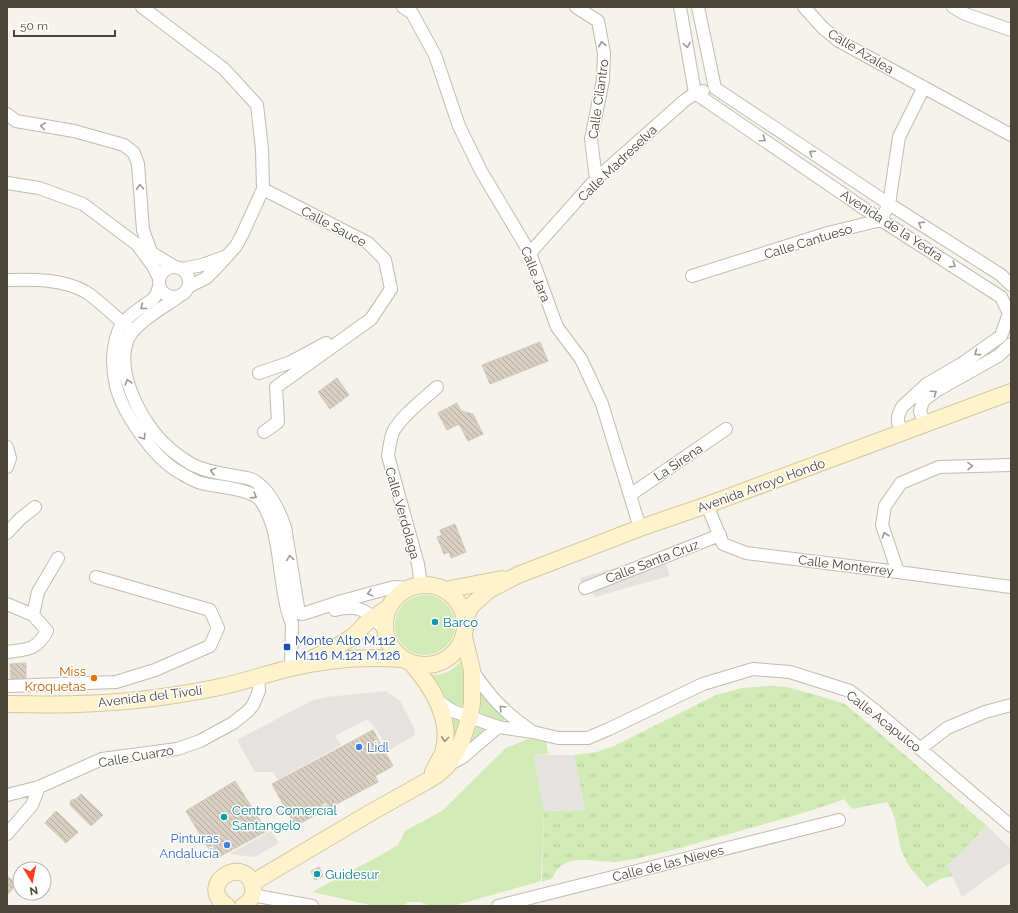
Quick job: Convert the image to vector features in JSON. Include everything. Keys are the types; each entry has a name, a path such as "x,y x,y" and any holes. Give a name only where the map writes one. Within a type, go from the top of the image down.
{"main road":[{"name":"Avenida Arroyo Hondo","path":"465,618 471,606 486,592 511,578 640,528 708,505 1011,392"},
{"name":"Avenida Arroyo Hondo","path":"445,590 511,578"},
{"path":"219,905 217,888 220,879 224,875 229,872 240,872 247,876 249,895 414,788 437,775 448,765 461,743 470,716 473,693 472,670 464,637 465,618 458,602 445,590 437,587 414,587 400,593 388,608 384,622 379,623 393,651 407,661 428,684 438,701 445,732 442,753 432,773 414,788"},
{"name":"Avenida del Tívoli","path":"290,668 333,649 379,623"},
{"path":"407,661 422,666 433,665 443,661 452,655 459,647 464,637"},
{"name":"Avenida del Tívoli","path":"7,704 78,704 145,699 215,688 290,668 331,660 368,657 407,661"}],"street":[{"path":"142,7 224,69 257,105 262,149 263,188 236,246 206,278 188,287"},
{"name":"Calle Jara","path":"403,7 412,13 435,55 459,126 481,171 530,254 557,327 581,359 602,404 640,528"},
{"name":"Calle Cilantro","path":"576,7 598,21 604,53 602,80 591,139 596,179"},
{"path":"680,7 695,93"},
{"path":"698,7 716,88"},
{"name":"Calle Azalea","path":"804,7 823,28 839,41 1011,135"},
{"path":"953,7 965,14 1011,30"},
{"path":"881,220 889,204 899,137 924,87"},
{"name":"Calle Madreselva","path":"530,254 596,179 684,101 695,93 716,88"},
{"name":"Avenida de la Yedra","path":"716,88 889,204 1001,275 1011,285"},
{"name":"Avenida de la Yedra","path":"695,93 881,220 1001,297 1010,312 1001,336 964,363 927,384 902,407 898,416 898,422 903,433"},
{"path":"7,114 16,121 74,131 124,145 134,153 138,164 141,215 146,239 151,252"},
{"path":"7,182 39,188 83,204 135,243 185,271 189,279 186,292 141,324 128,340 124,363 130,390 140,412 153,432 167,447 187,461 201,468 252,480 261,487 272,500 281,515 285,527 295,597 299,613 302,614 342,601 394,587 414,587"},
{"name":"Calle Sauce","path":"263,188 368,243 385,260 391,289 371,319 276,387 278,422 264,432"},
{"path":"120,232 127,232 137,228 141,215"},
{"name":"Calle Cantueso","path":"692,276 828,233 881,220"},
{"path":"135,243 153,266 165,294 169,297 178,297"},
{"path":"225,257 202,265 167,268 163,271 153,300 123,324 118,332 113,354 116,386 122,403 130,418 149,445 178,472 200,483 250,493 260,499 273,527 289,618 292,623 290,668"},
{"path":"7,280 28,279 56,282 73,286 86,293 129,329 134,331"},
{"name":"Calle Sauce","path":"259,373 291,362 371,319"},
{"path":"925,425 920,411 923,401 936,391 998,356 1011,344"},
{"name":"Calle Verdolaga","path":"414,587 418,564 388,456 389,445 394,431 408,413 437,387"},
{"name":"La Sirena","path":"630,495 726,429"},
{"path":"7,447 10,458 7,467"},
{"path":"898,572 882,525 885,506 901,483 939,467 1011,466"},
{"name":"Calle Monterrey","path":"708,505 723,544 746,553 1011,587"},
{"path":"7,534 20,519 35,507"},
{"name":"Calle Santa Cruz","path":"585,588 720,535"},
{"path":"32,615 38,592 58,558"},
{"path":"7,686 116,682 155,670 210,646 218,628 210,610 96,577"},
{"path":"7,604 32,615 47,631 43,638 33,648 7,652"},
{"path":"292,623 349,607 359,608 379,623"},
{"name":"Calle Acapulco","path":"438,701 454,711 498,727 533,732 558,738 588,738 703,684 753,669 790,672 850,691 1011,826"},
{"path":"472,670 493,699 509,715 533,732"},
{"name":"Calle Cuarzo","path":"7,795 40,786 102,759 177,749 200,741 233,723 248,711 253,705 259,691 258,677"},
{"path":"920,749 947,728 985,712 1011,705"},
{"path":"448,765 463,757 498,727"},
{"path":"7,834 32,805 40,786"},
{"name":"Calle de las Nieves","path":"498,906 839,820"},
{"path":"249,895 312,906"}],"green space":[{"path":"425,595 442,600 450,608 455,625 450,642 442,650 425,655 408,650 400,642 395,625 400,608 408,600"},
{"path":"463,659 466,679 465,708 451,702 431,675 449,671"},
{"path":"768,686 787,687 845,704 987,826 948,866 953,876 940,879 927,887 907,863 901,848 893,814 887,802 852,809 844,799 817,809 652,855 615,862 584,860 566,863 558,869 553,878 542,882 544,811 585,810 574,755 597,752 614,746 716,695 742,688"},
{"path":"481,691 505,719 503,721 480,715"},
{"path":"447,714 462,719 461,725 450,746"},
{"path":"477,724 491,729 469,746"},
{"path":"528,739 546,741 548,754 534,755 544,811 541,881 453,906 430,906 420,902 409,902 402,906 375,906 312,892 398,845 405,831 442,811 506,748"}],"shaded area":[{"path":"662,554 670,576 596,597 582,585 580,578"},
{"path":"386,691 400,701 414,728 415,735 388,751 376,729 367,719 335,736 341,745 278,780 273,772 255,772 237,740 313,700 327,697"},
{"path":"534,755 574,755 585,810 544,811"},
{"path":"987,826 1011,849 1011,862 962,897 948,866"},
{"path":"271,831 279,843 255,857 229,854"}],"building":[{"path":"540,342 548,361 490,384 482,365"},
{"path":"337,378 349,395 330,409 318,392"},
{"path":"457,403 461,411 473,414 483,434 468,441 459,424 447,430 438,413"},
{"path":"455,524 466,552 451,558 449,552 444,554 437,537 442,535 440,530"},
{"path":"26,663 26,678 11,679 10,664"},
{"path":"373,730 393,766 375,776 378,782 295,826 272,784"},
{"name":"Centro Comercial Santangelo","path":"235,781 267,831 215,859 186,811"},
{"path":"81,794 103,815 91,826 70,805 71,800 76,799"},
{"path":"56,811 78,832 66,843 45,823"},
{"name":"Guidesur","path":"319,867 323,876 315,880 311,871"},
{"path":"7,876 12,880 12,890 7,895"}],"place":[{"name":"Barco","path":"435,622"},
{"name":"Monte Alto M.112 M.116 M.121 M.126","path":"287,647"},
{"name":"Miss Kroquetas","path":"94,678"},
{"name":"Lidl","path":"359,747"},
{"name":"Centro Comercial Santangelo","path":"224,817"},
{"name":"Pinturas Andalucía","path":"227,845"},
{"name":"Guidesur","path":"317,874"}]}
